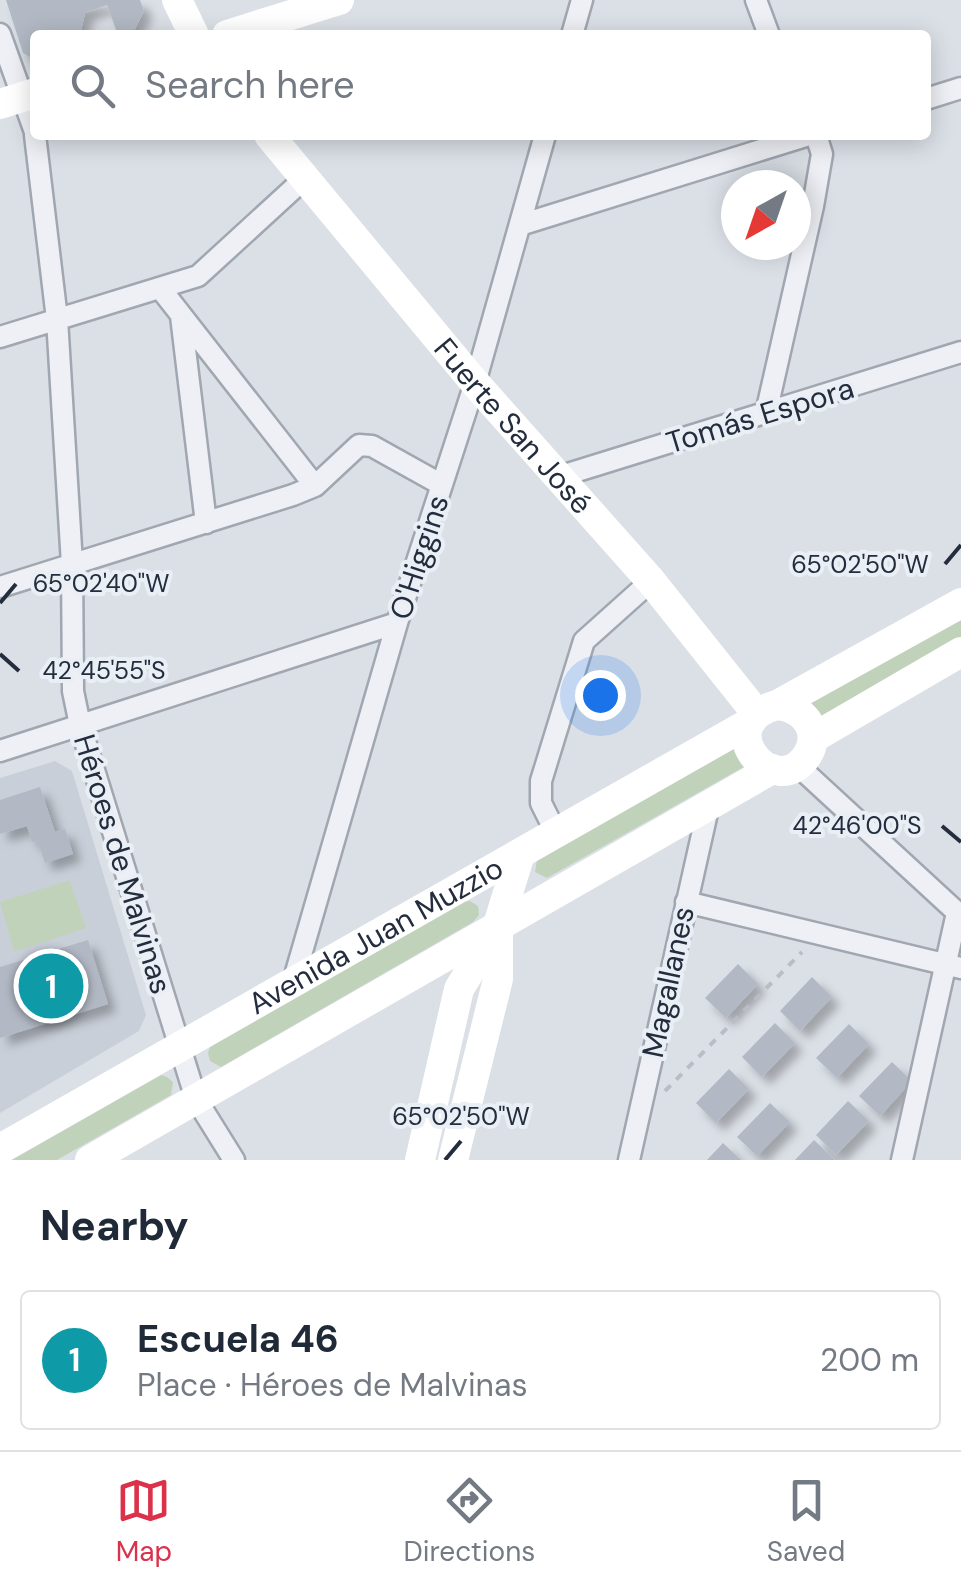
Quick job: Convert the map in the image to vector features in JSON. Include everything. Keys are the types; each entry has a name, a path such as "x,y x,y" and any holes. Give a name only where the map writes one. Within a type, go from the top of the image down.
{"main road":[{"path":"178,0 192,30"},
{"path":"244,30 340,0"},
{"name":"Fuerte San José","path":"274,140 475,382 762,713"},
{"name":"Avenida Juan Muzzio","path":"0,1149 961,603"},
{"path":"812,738 961,652"},
{"path":"788,706 806,718 812,738 805,758 785,767 757,762 750,753 747,732 762,713 788,706"},
{"name":"Avenida Juan Muzzio","path":"90,1160 709,804 785,767"},
{"path":"420,1160 460,989 498,925 520,854"},
{"path":"454,1160 498,979 498,925"}],"street":[{"path":"573,30 582,0"},
{"path":"756,0 767,30"},
{"name":"Héroes de Malvinas","path":"0,34 30,123"},
{"path":"931,97 961,88"},
{"name":"Héroes de Malvinas","path":"36,140 57,319 72,564 73,691 80,725 196,1098 234,1160"},
{"name":"O'Higgins","path":"294,979 397,623 475,382 544,140"},
{"path":"520,225 796,140"},
{"path":"766,413 814,206 822,154 815,140"},
{"path":"0,337 198,276 305,178"},
{"path":"160,288 315,486"},
{"path":"180,314 206,522"},
{"name":"Tomás Espora","path":"558,476 961,352"},
{"path":"0,587 315,486 359,446 372,446 442,485"},
{"path":"556,833 542,803 542,782 584,641 651,581"},
{"path":"0,751 397,623"},
{"path":"785,767 959,914 953,966 902,1160"},
{"name":"Magallanes","path":"629,1160 709,804"},
{"path":"686,902 953,966"}],"path":[{"path":"666,1091 820,934"}],"shaded area":[{"path":"55,761 72,771 146,1015 139,1031 0,1113 0,778"}],"green space":[{"path":"961,616 961,640 819,723 808,705"},
{"path":"739,746 749,764 547,878 535,872 537,860"},
{"path":"70,880 86,928 14,952 0,902"},
{"path":"462,902 478,906 479,915 473,922 221,1067 210,1061 210,1047"},
{"path":"161,1075 173,1082 171,1095 57,1160 12,1160"}],"building":[{"path":"6,0 140,0 144,11 134,30 116,30 107,5 85,13 81,30 30,30 30,57 23,53"},
{"path":"40,787 55,832 65,829 73,854 45,863 27,826 0,834 0,800"},
{"path":"88,940 108,1004 0,1038 0,967"},
{"path":"738,964 758,984 726,1018 705,998"},
{"path":"812,977 832,997 800,1031 780,1011"},
{"path":"775,1023 795,1043 762,1077 742,1057"},
{"path":"849,1024 869,1044 837,1078 816,1058"},
{"path":"892,1062 912,1081 880,1116 859,1096"},
{"path":"729,1069 749,1089 716,1123 696,1103"},
{"path":"848,1101 869,1121 836,1155 816,1135"},
{"path":"770,1103 790,1122 757,1156 737,1137"},
{"path":"814,1140 835,1160 795,1160"},
{"path":"723,1143 741,1160 707,1160"}],"place":[{"name":"Escuela 46","path":"51,986"}]}
